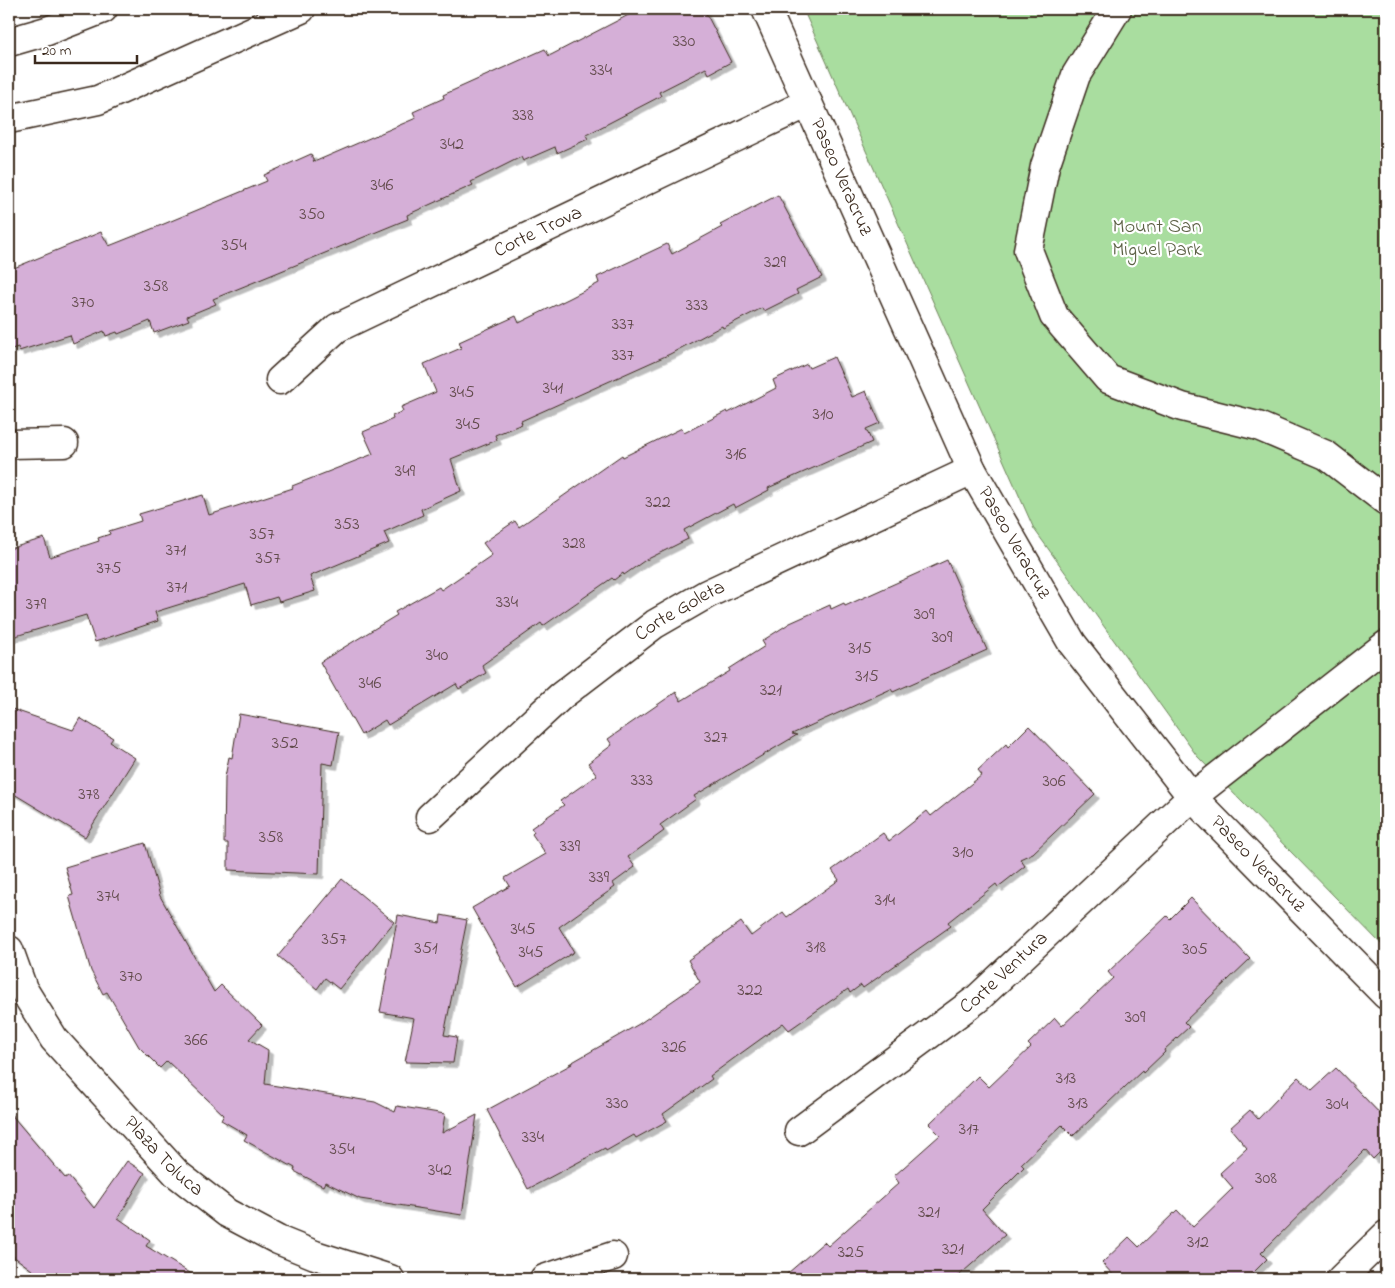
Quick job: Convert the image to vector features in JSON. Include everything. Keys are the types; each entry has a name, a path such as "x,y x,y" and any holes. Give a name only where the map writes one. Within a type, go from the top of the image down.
{"street":[{"path":"9,42 47,31 104,9"},
{"path":"9,119 98,100 301,9"},
{"name":"Paseo Veracruz","path":"766,9 972,470 1072,643 1192,796 1386,995"},
{"path":"1117,9 1076,75 1045,166 1028,250 1054,316 1108,379 1182,407 1258,426 1326,455 1386,501"},
{"name":"Corte Trova","path":"280,380 337,328 808,103"},
{"path":"9,444 64,443"},
{"name":"Corte Goleta","path":"430,817 560,696 655,624 707,594 972,470"},
{"name":"Corte Ventura","path":"800,1131 978,999 1192,796 1386,645"},
{"name":"Plaza Toluca","path":"9,950 23,989 54,1039 177,1174 228,1213 278,1240 333,1261 390,1279"},
{"path":"1341,1279 1386,1234"},
{"path":"544,1279 613,1256"}],"green space":[{"name":"Mount San Miguel Park","path":"803,9 1386,9 1386,949 1197,756 1034,529"}],"building":[{"path":"640,9 704,9 731,62 709,74 706,68 659,92 661,96 586,135 588,139 557,153 555,147 523,161 521,157 471,182 473,185 407,215 408,219 213,299 216,304 187,316 189,320 154,333 150,321 118,334 117,332 106,336 104,331 73,344 70,335 19,351 18,347 9,350 9,270 101,232 109,246 267,181 264,175 311,154 314,162 416,118 413,112 444,98 443,95 545,49 549,56"},
{"path":"778,195 822,277 796,290 798,294 764,311 762,308 723,328 722,326 670,354 521,421 522,424 495,435 497,440 451,459 461,491 421,509 423,515 384,532 389,543 310,576 315,591 279,602 277,597 251,605 245,584 155,612 158,621 95,642 86,615 9,638 9,549 44,538 50,557 99,541 98,538 110,534 109,531 141,521 139,514 203,495 209,515 293,488 292,486 373,454 363,432 393,419 392,416 403,411 401,407 436,392 424,364 461,348 459,342 516,316 519,323 570,298 599,283 597,277 667,244 672,254 722,227 720,225"},
{"path":"834,357 852,397 866,391 880,423 866,429 872,442 768,488 769,490 735,508 733,504 684,530 688,539 644,561 624,575 623,573 614,580 612,578 543,626 541,623 482,665 486,673 459,689 456,684 388,725 385,720 361,735 320,662 397,615 395,612 439,587 441,590 492,555 483,543 515,521 519,527 622,455 623,457 682,428 684,433 727,411 728,413 776,388 773,380 807,364 809,368"},
{"path":"947,560 987,650 893,692 891,689 792,734 797,735 694,796 696,799 660,825 664,831 628,857 635,867 613,883 615,887 559,927 574,952 517,987 472,908 510,886 505,878 546,854 532,834 534,832 531,828 564,805 560,801 597,775 588,763 612,745 608,739 676,692 681,701 730,671 729,669 765,646 762,641 790,623 830,605 831,609 844,603 845,606"},
{"path":"9,708 73,730 80,718 113,738 110,742 135,758 85,837 9,791"},
{"path":"239,714 339,732 333,765 322,763 319,874 228,870 228,843 224,843 225,777 229,757 232,758"},
{"path":"1029,726 1095,794 1033,853 1020,859 1025,866 998,887 996,884 948,922 951,926 863,988 861,985 850,993 848,989 789,1030 783,1023 710,1076 712,1079 663,1114 667,1121 636,1138 634,1135 606,1151 605,1148 528,1189 487,1110 572,1064 569,1064 639,1024 700,982 688,960 741,922 751,936 783,912 787,917 839,880 832,870 883,833 889,841 927,811 931,816 982,775 978,770 1006,744 1008,747"},
{"path":"145,843 160,896 214,992 221,985 262,1025 249,1039 268,1050 265,1084 375,1102 395,1112 397,1106 445,1114 442,1133 477,1115 462,1215 360,1199 325,1182 323,1186 294,1171 295,1168 244,1140 247,1135 221,1120 224,1115 167,1061 160,1068 139,1047 107,992 103,994 91,971 69,896 73,895 65,867"},
{"path":"342,879 394,922 339,989 325,978 317,989 278,956"},
{"path":"1191,898 1250,959 1184,1022 1189,1027 1164,1050 1165,1052 1073,1136 1062,1125 1021,1164 1024,1167 982,1209 1005,1235 955,1279 781,1279 824,1242 828,1246 899,1183 894,1176 940,1135 929,1124 978,1076 989,1087 1031,1047 1028,1044 1055,1018 1062,1026 1113,978 1108,972 1167,916 1170,919"},
{"path":"398,915 440,923 441,915 467,920 444,1035 457,1037 453,1063 405,1062 414,1018 380,1012"},
{"path":"1336,1068 1386,1120 1386,1146 1373,1159 1365,1150 1261,1253 1267,1259 1247,1279 1117,1279 1102,1263 1129,1237 1139,1247 1177,1210 1193,1227 1233,1188 1220,1173 1247,1148 1230,1128 1250,1110 1258,1119 1298,1077 1312,1090"},
{"path":"9,1112 65,1178 68,1176 94,1208 127,1161 145,1173 118,1218 150,1240 146,1246 200,1279 44,1279 9,1253"}]}
